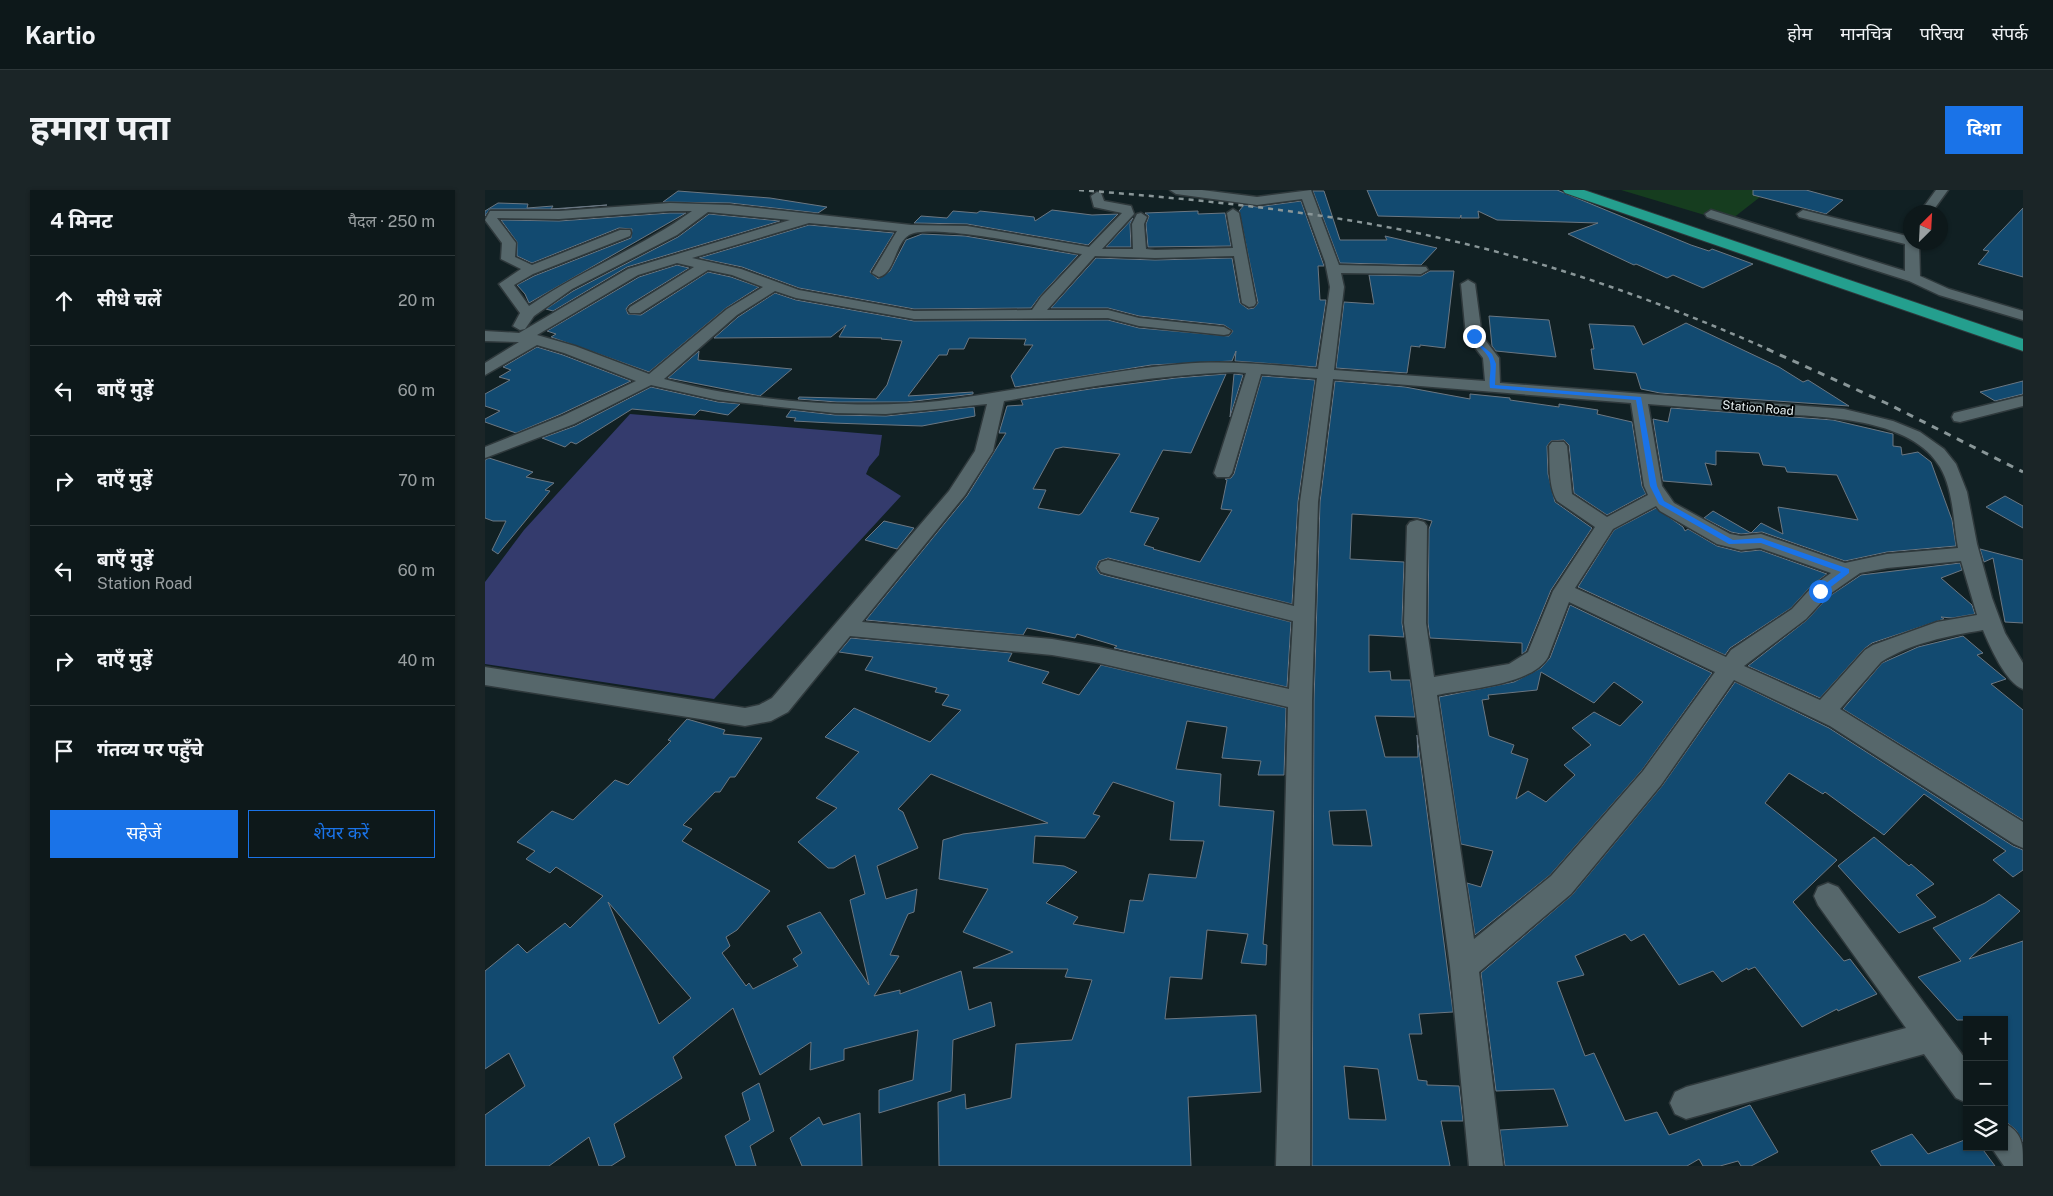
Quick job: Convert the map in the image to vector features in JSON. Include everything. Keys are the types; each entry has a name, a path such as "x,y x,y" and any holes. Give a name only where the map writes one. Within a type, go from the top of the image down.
{"highway":[{"path":"1570,190 2023,345"}],"street":[{"path":"1176,190 1257,201 1309,191 1337,287 1309,502 1300,701 1293,1166"},
{"path":"1930,205 1942,190"},
{"path":"1037,314 1046,300 1129,211 1098,204 1095,199 1097,196"},
{"path":"531,270 508,260 509,243 490,218 491,215 501,212 568,214 660,207 705,208 910,229 967,230 1092,252 1129,254 1138,252 1155,254 1240,252"},
{"path":"523,338 528,313 584,276 672,232 705,208"},
{"path":"1233,213 1249,303"},
{"path":"1711,214 1915,278 1943,292 2023,316"},
{"path":"1803,214 1903,240"},
{"path":"1138,252 1140,248 1137,224 1141,217"},
{"path":"485,370 523,338 622,278 673,258 808,219"},
{"path":"879,273 903,234 910,229"},
{"path":"528,313 513,296 506,284 531,270 625,233"},
{"path":"1911,250 1912,271 1915,278"},
{"path":"673,258 736,272 774,286 822,300 914,315 1117,315 1139,322 1224,331"},
{"path":"635,310 705,266"},
{"path":"1333,269 1421,270"},
{"path":"1468,284 1474,336 1477,344 1489,354 1493,364 1492,386"},
{"path":"485,453 549,428 650,380 665,371 732,312 774,286"},
{"name":"Station Road","path":"485,336 523,338 560,346 650,380 719,395 836,408 939,407 997,400 1152,371 1194,366 1255,368 1492,386 1844,414 1867,419 1905,432 1933,449 1948,465 1954,479 1969,554 1994,634 2009,661 2023,680"},
{"path":"1223,473 1255,368"},
{"path":"1639,398 1653,486 1658,497 1667,507 1732,542 1761,541 1847,571"},
{"path":"485,676 745,717 763,714 779,705 956,495 984,452 997,400"},
{"path":"1959,417 2023,401"},
{"path":"1558,446 1561,488 1564,497 1606,525"},
{"path":"1424,688 1511,672 1524,667 1537,657 1563,591 1606,525 1658,497"},
{"path":"1417,526 1415,623 1464,966 1486,1166"},
{"path":"1464,966 1561,885 1652,778 1739,656 1799,614 1820,591 1847,571 1875,563 1969,554"},
{"path":"1108,567 1304,616"},
{"path":"1563,591 1824,712 1863,733 2023,836"},
{"path":"1824,712 1873,656 1881,651 1937,630 1990,621"},
{"path":"845,628 1052,647 1099,655 1300,701"},
{"path":"1828,896 1963,1081"},
{"path":"1686,1103 1931,1037"},
{"path":"2008,1144 2023,1164"}],"green space":[{"path":"1621,190 1769,190 1728,222"}],"water":[{"path":"630,414 882,435 879,455 866,474 901,496 714,699 485,664 485,582 524,530"}],"building":[{"path":"1367,190 1557,190 1691,245 1709,251 1712,249 1753,264 1703,288 1673,275 1667,278 1636,264 1634,265 1568,234 1598,223 1497,220 1478,211 1479,218 1461,218 1461,215 1460,218 1378,216"},
{"path":"1753,190 1806,190 1843,200 1826,214 1753,195"},
{"path":"678,191 770,198 827,207 818,213 730,203 663,202"},
{"path":"1313,191 1324,191 1340,240 1387,240 1385,236 1437,248 1421,265 1340,263"},
{"path":"1301,201 1324,266 1318,266 1320,300 1326,300 1316,367 1235,361 1236,351 1232,361 1151,365 1015,387 1011,376 1033,345 1024,345 1026,339 969,338 964,349 949,349 947,355 939,355 908,396 973,392 973,394 907,402 837,402 798,399 799,397 876,399 887,385 902,341 882,338 839,337 846,325 831,337 714,338 738,317 775,293 796,300 914,321 1108,320 1139,328 1229,336 1233,331 1224,325 1139,316 1108,308 1051,308 1096,258 1155,260 1232,258 1240,303 1248,309 1254,308 1258,303 1239,211 1244,205 1257,207"},
{"path":"498,203 528,204 527,208 553,206 551,209 490,209 485,216 485,211"},
{"path":"607,205 559,209 551,209"},
{"path":"2023,208 2023,277 1978,264 1989,251 1983,250"},
{"path":"1052,210 1092,215 1118,214 1088,245 967,224 914,223 921,216 947,218 953,211 977,213 980,211 1034,217 1035,221"},
{"path":"1198,211 1198,214 1225,213 1231,246 1148,247 1146,224 1149,216 1145,213"},
{"path":"686,213 529,303 525,294 517,285 534,276 631,238 632,229 619,228 532,263 517,256 517,242 501,220 559,221"},
{"path":"709,214 780,221 627,267 553,311 546,309 573,291 678,237"},
{"path":"1133,218 1130,224 1131,247 1106,247"},
{"path":"809,225 894,233 870,272 878,279 890,271 906,240 922,234 965,236 1078,255 1031,308 914,309 799,288 742,267 699,258"},
{"path":"677,265 689,268 629,305 626,309 628,314 641,315 708,272 731,277 759,287 726,308 649,372 551,337 556,334 547,331 639,277"},
{"path":"1430,271 1454,271 1445,348 1420,345 1420,347 1411,346 1407,373 1336,368 1344,302 1374,304 1369,275 1421,276"},
{"path":"1489,316 1549,320 1556,357 1496,351 1492,346"},
{"path":"1686,323 1779,367 1803,382 1808,380 1849,406 1660,393 1641,389 1636,373 1594,369 1591,349 1594,349 1589,324 1634,326 1643,345"},
{"path":"537,347 631,381 516,433 485,422 485,419 500,411 485,406 485,394 510,380 499,377 511,370 503,367"},
{"path":"699,351 698,360 792,369 760,396 668,378"},
{"path":"1226,374 1191,453 1163,450 1130,512 1159,518 1144,545 1200,562 1232,510 1221,509 1227,480 1225,479 1231,478 1234,474 1262,376 1315,380 1298,502 1292,604 1108,558 1099,561 1096,568 1100,574 1107,576 1291,622 1287,687 1114,648 1117,646 1077,634 1075,638 1027,628 1023,635 866,620 967,496 1006,433 999,433 1007,406 1023,405 1021,400 1176,378","holes":["1063,447 1120,454 1079,515 1038,508 1046,490 1033,489 1055,449"]},
{"path":"1234,374 1243,375 1230,417"},
{"path":"1335,381 1405,387 1470,399 1470,394 1510,398 1510,400 1559,407 1559,404 1598,410 1597,414 1632,422 1642,486 1646,494 1607,515 1574,493 1569,445 1564,440 1551,441 1547,446 1548,474 1555,502 1592,528 1551,590 1526,651 1522,654 1522,643 1430,638 1428,623 1429,529 1432,521 1418,518 1352,514 1350,559 1404,562 1402,623 1404,637 1369,635 1369,672 1390,671 1391,680 1410,680 1415,717 1375,716 1385,757 1418,757 1417,735 1453,1012 1419,1014 1422,1034 1409,1034 1418,1080 1427,1081 1427,1085 1459,1086 1463,1121 1441,1121 1450,1166 1312,1166 1314,701 1320,502","holes":["1366,810 1372,846 1333,845 1329,811","1344,1066 1378,1069 1386,1120 1349,1119"]},
{"path":"2023,381 2023,394 1995,401 1980,392"},
{"path":"651,387 718,402 740,404 728,415 700,410 695,415 632,409 576,444 571,442 565,447 542,438 575,426"},
{"path":"974,407 975,416 922,426 794,421 796,418 786,417 791,410 835,415 886,416"},
{"path":"1671,408 1833,420 1893,434 1893,446 1901,447 1902,455 1918,452 1931,462 1952,520 1956,546 1887,552 1845,561 1762,532 1741,534 1731,532 1704,518 1713,511 1751,533 1761,523 1783,534 1778,507 1858,520 1837,475 1787,472 1785,467 1763,465 1759,453 1716,451 1716,465 1705,463 1712,485 1663,481 1653,419 1668,422"},
{"path":"489,458 533,472 526,477 554,483 545,490 550,491 498,554 492,550 506,521 493,521 485,518 485,460"},
{"path":"2005,496 2023,506 2023,528 1986,507"},
{"path":"1656,508 1683,527 1685,531 1688,529 1717,546 1741,552 1760,550 1827,574 1812,585 1791,608 1730,648 1725,655 1578,587 1614,530"},
{"path":"884,521 914,528 897,549 865,540"},
{"path":"1980,549 2023,560 2023,623 2005,622 1993,558 1984,562"},
{"path":"1960,563 1962,570 1941,578 1972,605 1975,614 1952,618 1941,617 1944,619 1872,643 1864,649 1820,698 1748,666 1807,620 1828,597 1861,575"},
{"path":"1570,605 1712,673 1642,770 1550,875 1475,935 1467,883 1481,887 1493,851 1461,844 1439,697 1514,682 1541,668 1550,658","holes":["1541,672 1594,703 1614,682 1643,702 1620,726 1594,712 1572,728 1591,745 1564,765 1575,775 1546,802 1528,791 1516,799 1528,759 1511,753 1514,745 1489,736 1482,700 1489,699 1488,695 1537,690"]},
{"path":"1963,636 1983,653 1977,655 2006,679 1991,684 2023,710 2023,820 1843,709 1882,663 1918,647"},
{"path":"851,638 1012,653 1008,661 1049,672 1042,683 1079,695 1101,665 1286,708 1284,775 1258,775 1261,761 1222,758 1227,727 1187,721 1176,769 1221,774 1219,806 1274,811 1263,944 1267,945 1266,965 1241,963 1248,934 1207,930 1202,979 1170,977 1165,1019 1256,1015 1261,1092 1188,1097 1191,1166 939,1166 938,1102 965,1094 966,1109 1011,1098 1016,1044 1072,1040 1092,980 1065,977 1068,969 973,968 1013,952 963,932 988,889 939,879 943,840 963,834 1048,823 931,774 898,809 903,812 918,848 877,866 886,899 917,889 914,912 908,914 890,955 899,956 874,996 900,990 900,994 961,971 969,1010 991,1002 995,1026 953,1040 951,1091 879,1113 879,1090 913,1080 918,1030 844,1049 844,1060 810,1070 811,1042 760,1075 733,1008 673,1057 682,1078 614,1124 625,1157 611,1166 599,1166 589,1137 549,1166 485,1166 485,1115 525,1086 509,1053 485,1069 485,971 518,944 527,953 565,923 570,928 603,896 556,867 550,873 526,859 535,851 517,842 552,811 573,820 615,780 628,785 671,741 668,740 687,719 725,730 723,734 762,738 735,777 730,777 720,792 715,792 683,825 692,829 682,841 770,891 737,930 726,937 730,946 722,953 746,986 749,983 753,989 798,966 793,959 802,953 787,926 820,912 869,985 850,900 865,894 855,855 834,868 828,868 798,842 837,808 816,798 859,752 825,737 854,708 930,742 961,710 942,705 949,695 935,692 937,688 865,670 873,657 839,652","holes":["1113,782 1174,802 1170,840 1204,841 1196,878 1149,874 1143,901 1130,900 1124,933 1073,924 1078,917 1046,903 1077,872 1064,866 1033,863 1035,836 1085,838 1100,816 1093,814","608,902 691,998 659,1024"]},
{"path":"1735,682 1829,728 2013,846 2023,850 2023,870 2013,877 1993,860 2006,851 1924,794 1884,835 1825,792 1823,794 1789,773 1765,803 1837,860 1793,902 1844,961 1850,959 1877,994 1838,1011 1837,1009 1802,1027 1755,967 1748,970 1747,968 1722,982 1713,971 1679,985 1644,934 1631,941 1625,934 1575,956 1584,975 1557,982 1585,1056 1594,1053 1625,1121 1657,1112 1669,1135 1750,1105 1778,1152 1751,1166 1741,1166 1738,1161 1720,1166 1703,1166 1699,1159 1687,1166 1505,1166 1500,1130 1568,1126 1554,1089 1496,1091 1481,973 1572,895 1662,786"},
{"path":"1874,837 1909,866 1911,864 1934,884 1916,895 1936,917 1899,933 1838,866"},
{"path":"1999,894 2020,911 1969,959 2023,941 2023,1142 2016,1130 2008,1123 2008,1016 1963,1016 1963,1020 1957,1020 1918,977 1961,961 1933,928 1985,903"},
{"path":"759,1083 774,1131 750,1146 756,1166 736,1166 725,1136 750,1120 742,1093"},
{"path":"860,1113 862,1166 802,1166 790,1138 819,1117 823,1125"},
{"path":"1912,1134 1928,1154 1963,1141 1963,1151 1984,1151 1995,1166 1881,1166 1871,1151"}],"railway":[{"path":"1079,190 1267,208 1360,222 1453,241 1534,262 1614,288 1654,302 1770,350"},
{"path":"1767,349 1886,403 2023,472"}],"route":[{"path":"1474,336 1477,344 1489,354 1493,364 1492,386 1639,398 1653,486 1661,503 1723,539 1741,543 1753,540 1769,543 1847,571 1820,591"}]}
